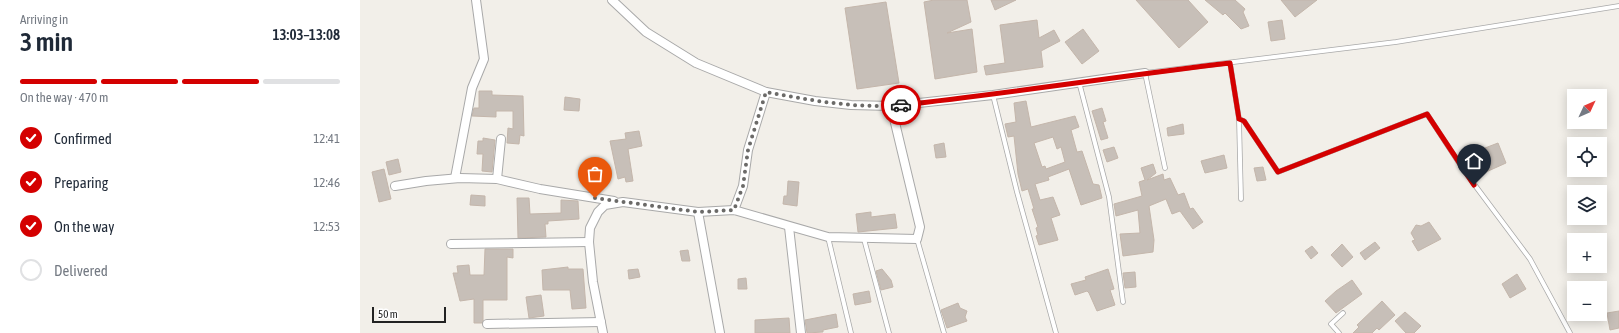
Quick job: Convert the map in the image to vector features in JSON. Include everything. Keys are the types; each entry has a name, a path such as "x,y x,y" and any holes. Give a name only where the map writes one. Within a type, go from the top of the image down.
{"street":[{"path":"455,178 472,88 484,59 476,0"},
{"path":"612,0 646,32 696,63 766,92 815,101 851,105 891,106 993,95 1079,81 1145,73"},
{"path":"734,210 743,186 748,150 766,92"},
{"path":"395,186 455,178 496,179 540,189 698,212 734,210 828,238 917,239 920,227 891,106"},
{"path":"496,179 501,139"},
{"path":"603,333 593,282 589,242 590,228 598,212 605,205 623,202"},
{"path":"698,212 720,333"},
{"path":"789,227 800,333"},
{"path":"451,244 589,242"},
{"path":"487,324 600,322"}],"lane":[{"path":"1165,168 1145,73 1396,42 1619,6"},
{"path":"1230,63 1239,119 1241,199"},
{"path":"1079,81 1109,197 1122,302"},
{"path":"993,95 1019,198 1056,333"},
{"path":"1239,119 1244,121 1278,172 1427,114 1465,172 1530,259 1570,333"},
{"path":"828,238 851,333"},
{"path":"864,239 889,333"},
{"path":"917,239 944,333"},
{"path":"1339,333 1330,324 1343,313"}],"building":[{"path":"934,0 967,0 971,22 947,33 972,29 977,72 935,79 924,2"},
{"path":"991,0 1016,0 995,10"},
{"path":"1136,0 1188,0 1208,22 1179,48"},
{"path":"1205,0 1235,0 1245,9 1243,12 1249,26 1241,29 1225,13 1223,15"},
{"path":"1281,0 1317,0 1295,17"},
{"path":"886,2 899,83 857,89 845,8"},
{"path":"1037,20 1039,38 1054,30 1060,41 1041,51 1043,67 986,75 984,66 1005,63 1000,25"},
{"path":"1282,20 1285,39 1271,41 1268,22"},
{"path":"1083,29 1099,51 1082,64 1065,42"},
{"path":"479,91 492,91 492,95 523,96 524,136 520,135 519,144 507,143 508,128 513,129 513,111 496,111 496,117 472,116 474,108 479,108"},
{"path":"565,97 580,99 579,111 564,110"},
{"path":"1026,101 1031,127 1075,116 1079,127 1071,130 1077,152 1082,151 1093,184 1099,185 1102,198 1081,205 1069,169 1048,177 1049,180 1035,184 1040,200 1053,197 1060,215 1051,218 1058,240 1039,245 1036,236 1038,235 1036,228 1038,227 1032,209 1034,209 1028,189 1022,191 1018,174 1014,136 1008,137 1005,124 1016,122 1014,103","holes":["1053,137 1057,149 1061,147 1065,162 1046,169 1045,166 1042,167 1034,143"]},
{"path":"1102,108 1106,121 1103,122 1108,138 1101,140 1092,111"},
{"path":"1183,124 1184,134 1168,136 1167,128"},
{"path":"639,131 642,146 628,149 633,181 626,182 625,177 618,179 610,141 626,139 625,133"},
{"path":"483,138 495,140 492,172 482,171 483,154 477,154 478,141 483,141"},
{"path":"944,143 946,157 936,158 934,145"},
{"path":"1498,143 1506,163 1486,172 1477,151"},
{"path":"1114,147 1118,158 1107,162 1103,150"},
{"path":"1224,155 1227,168 1205,173 1201,161"},
{"path":"398,159 401,172 389,175 386,162"},
{"path":"1153,164 1156,173 1147,180 1163,174 1164,180 1170,178 1178,195 1184,193 1190,209 1193,208 1203,222 1193,229 1180,211 1172,214 1166,199 1149,206 1154,240 1153,252 1123,256 1120,234 1140,233 1138,210 1116,216 1114,204 1142,196 1139,182 1145,180 1141,168"},
{"path":"1263,167 1266,180 1257,181 1254,168"},
{"path":"384,169 391,199 379,202 372,172"},
{"path":"788,181 799,182 797,206 783,204 784,196 787,196"},
{"path":"471,195 485,196 485,206 470,205"},
{"path":"517,198 529,198 530,214 561,213 561,200 578,201 579,219 548,221 548,224 545,224 546,237 518,238"},
{"path":"871,212 871,217 895,214 897,228 858,232 856,214"},
{"path":"1429,222 1441,239 1418,251 1412,241 1415,240 1411,233 1416,225 1421,226"},
{"path":"1375,242 1380,248 1365,260 1360,253"},
{"path":"1342,244 1353,257 1342,267 1331,255"},
{"path":"1312,246 1318,253 1311,259 1305,251"},
{"path":"485,249 513,249 513,258 507,257 507,300 483,300 483,321 482,323 474,323 474,299 460,301 453,273 458,273 457,266 469,265 470,275 484,275"},
{"path":"688,250 690,261 682,261 680,251"},
{"path":"568,267 568,269 583,269 586,308 572,309 570,290 543,290 542,270"},
{"path":"638,269 640,277 629,279 628,270"},
{"path":"882,269 891,280 893,287 881,290 876,271"},
{"path":"1108,269 1114,289 1110,290 1115,305 1097,311 1089,293 1087,291 1075,295 1071,284 1086,280 1085,277"},
{"path":"1135,272 1136,287 1125,288 1123,273"},
{"path":"1517,274 1526,289 1510,298 1502,284"},
{"path":"746,278 747,289 738,289 738,279"},
{"path":"1352,280 1362,294 1336,313 1325,301"},
{"path":"869,291 871,302 855,305 853,294"},
{"path":"541,295 544,316 529,318 526,297"},
{"path":"1382,301 1395,315 1379,330 1377,328 1372,333 1353,333 1359,327 1357,325"},
{"path":"958,303 960,308 967,311 965,317 967,321 947,328 941,310"},
{"path":"1619,311 1619,328 1610,330 1607,313"},
{"path":"1405,312 1421,326 1414,333 1406,333 1395,321"},
{"path":"836,314 838,327 823,330 823,332 807,333 805,320"},
{"path":"789,318 790,333 755,333 755,320"}],"way so far":[{"path":"595,198 698,212 734,210 743,186 748,150 766,92 815,101 851,105 901,105"}],"route":[{"path":"901,105 993,95 1079,81 1230,63 1239,119 1244,121 1278,172 1427,114 1474,185"}]}
